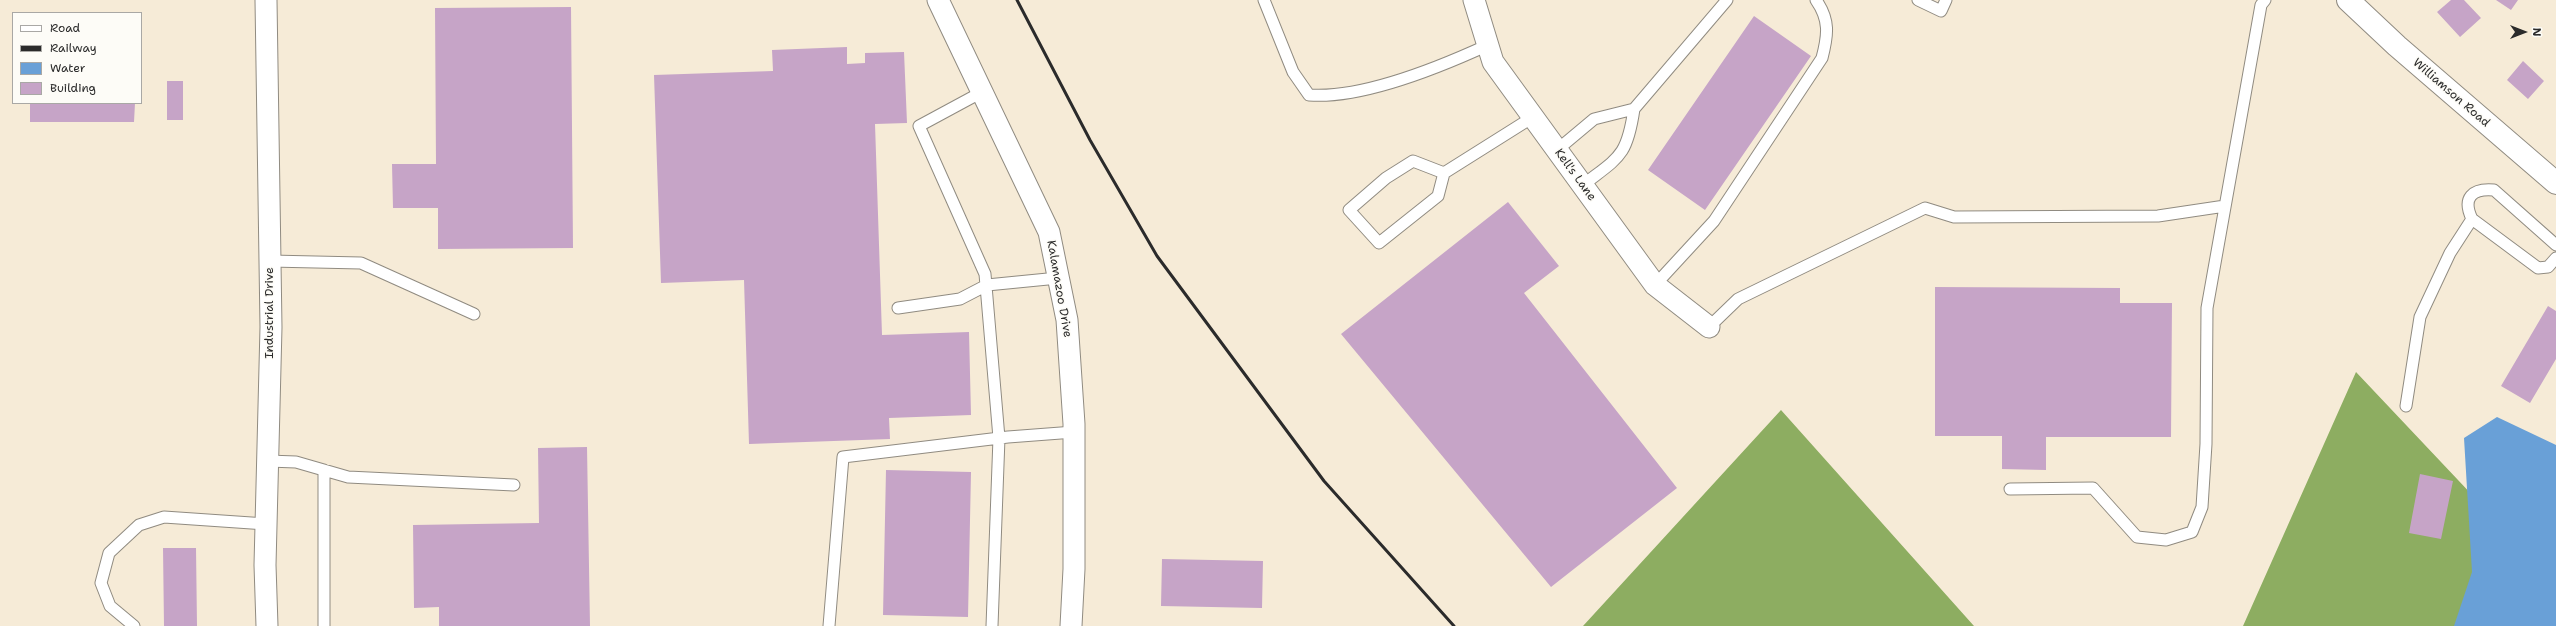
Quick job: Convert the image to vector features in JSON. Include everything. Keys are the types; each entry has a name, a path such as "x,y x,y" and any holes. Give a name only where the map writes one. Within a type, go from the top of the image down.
{"main road":[{"name":"Williamson Road","path":"2348,0 2397,46 2556,183"}],"street":[{"name":"Industrial Drive","path":"266,0 270,261 266,524 267,626"},
{"name":"Kalamazoo Drive","path":"938,0 1049,232 1067,320 1074,432 1074,569 1071,626"},
{"name":"Kell's Lane","path":"1474,0 1493,62 1655,285 1709,327"}],"lane":[{"path":"1264,0 1293,72 1309,95 1329,96 1387,82 1465,56 1488,45"},
{"path":"1583,185 1621,156 1630,137 1634,109 1727,0"},
{"path":"1655,285 1714,221 1822,58 1827,36 1825,13 1816,0"},
{"path":"1918,0 1941,11 1946,0"},
{"path":"2010,489 2093,488 2137,537 2166,540 2192,532 2202,507 2206,444 2207,308 2261,5 2265,0"},
{"path":"982,92 919,126 985,274 987,285 999,438 992,626"},
{"path":"1557,150 1594,119 1634,109"},
{"path":"1444,173 1413,161 1386,178 1349,210 1379,243 1438,196 1444,173 1533,117"},
{"path":"2556,245 2494,190 2483,189 2474,193 2468,201 2468,210 2472,219 2538,268 2548,267 2556,258"},
{"path":"1709,327 1738,298 1925,208 1954,217 2158,216 2225,206"},
{"path":"2406,406 2420,316 2450,253 2472,219"},
{"path":"270,261 361,263 474,314"},
{"path":"898,308 960,299 987,285 1058,278"},
{"path":"829,626 843,457 999,438 1074,432"},
{"path":"268,461 296,462 348,477 514,485"},
{"path":"324,470 324,626"},
{"path":"134,626 110,606 101,583 109,553 139,525 164,517 266,524"}],"green space":[{"path":"2356,372 2526,552 2477,626 2243,626"},
{"path":"1781,410 1974,626 1583,626"}],"water":[{"path":"2497,417 2556,445 2556,626 2454,626 2472,572 2464,438"}],"building":[{"path":"2451,0 2464,0 2481,18 2460,37 2437,12"},
{"path":"2496,0 2518,0 2511,10"},
{"path":"571,7 573,248 438,249 438,208 393,208 392,164 436,164 435,8"},
{"path":"1754,16 1811,56 1705,210 1648,170"},
{"path":"847,47 847,64 865,63 865,53 904,52 907,123 875,124 882,335 969,332 971,415 889,418 890,439 749,444 744,280 661,283 654,75 773,71 772,50"},
{"path":"2523,61 2544,81 2528,99 2507,80"},
{"path":"167,81 183,81 183,120 167,120"},
{"path":"30,104 135,104 134,122 30,122"},
{"path":"1508,202 1559,266 1524,293 1677,488 1551,587 1341,334"},
{"path":"1935,287 2120,288 2120,303 2172,303 2171,437 2046,437 2046,470 2002,469 2002,436 1935,436"},
{"path":"2548,306 2556,311 2556,359 2530,403 2501,386"},
{"path":"587,447 590,626 439,626 439,607 414,608 413,525 539,523 538,448"},
{"path":"886,470 971,472 968,617 883,615"},
{"path":"2420,474 2453,481 2441,539 2409,533"},
{"path":"163,548 196,548 197,626 164,626"},
{"path":"1162,559 1263,561 1262,608 1161,606"}],"railway":[{"path":"1017,0 1090,140 1157,256 1324,481 1454,626"}]}
